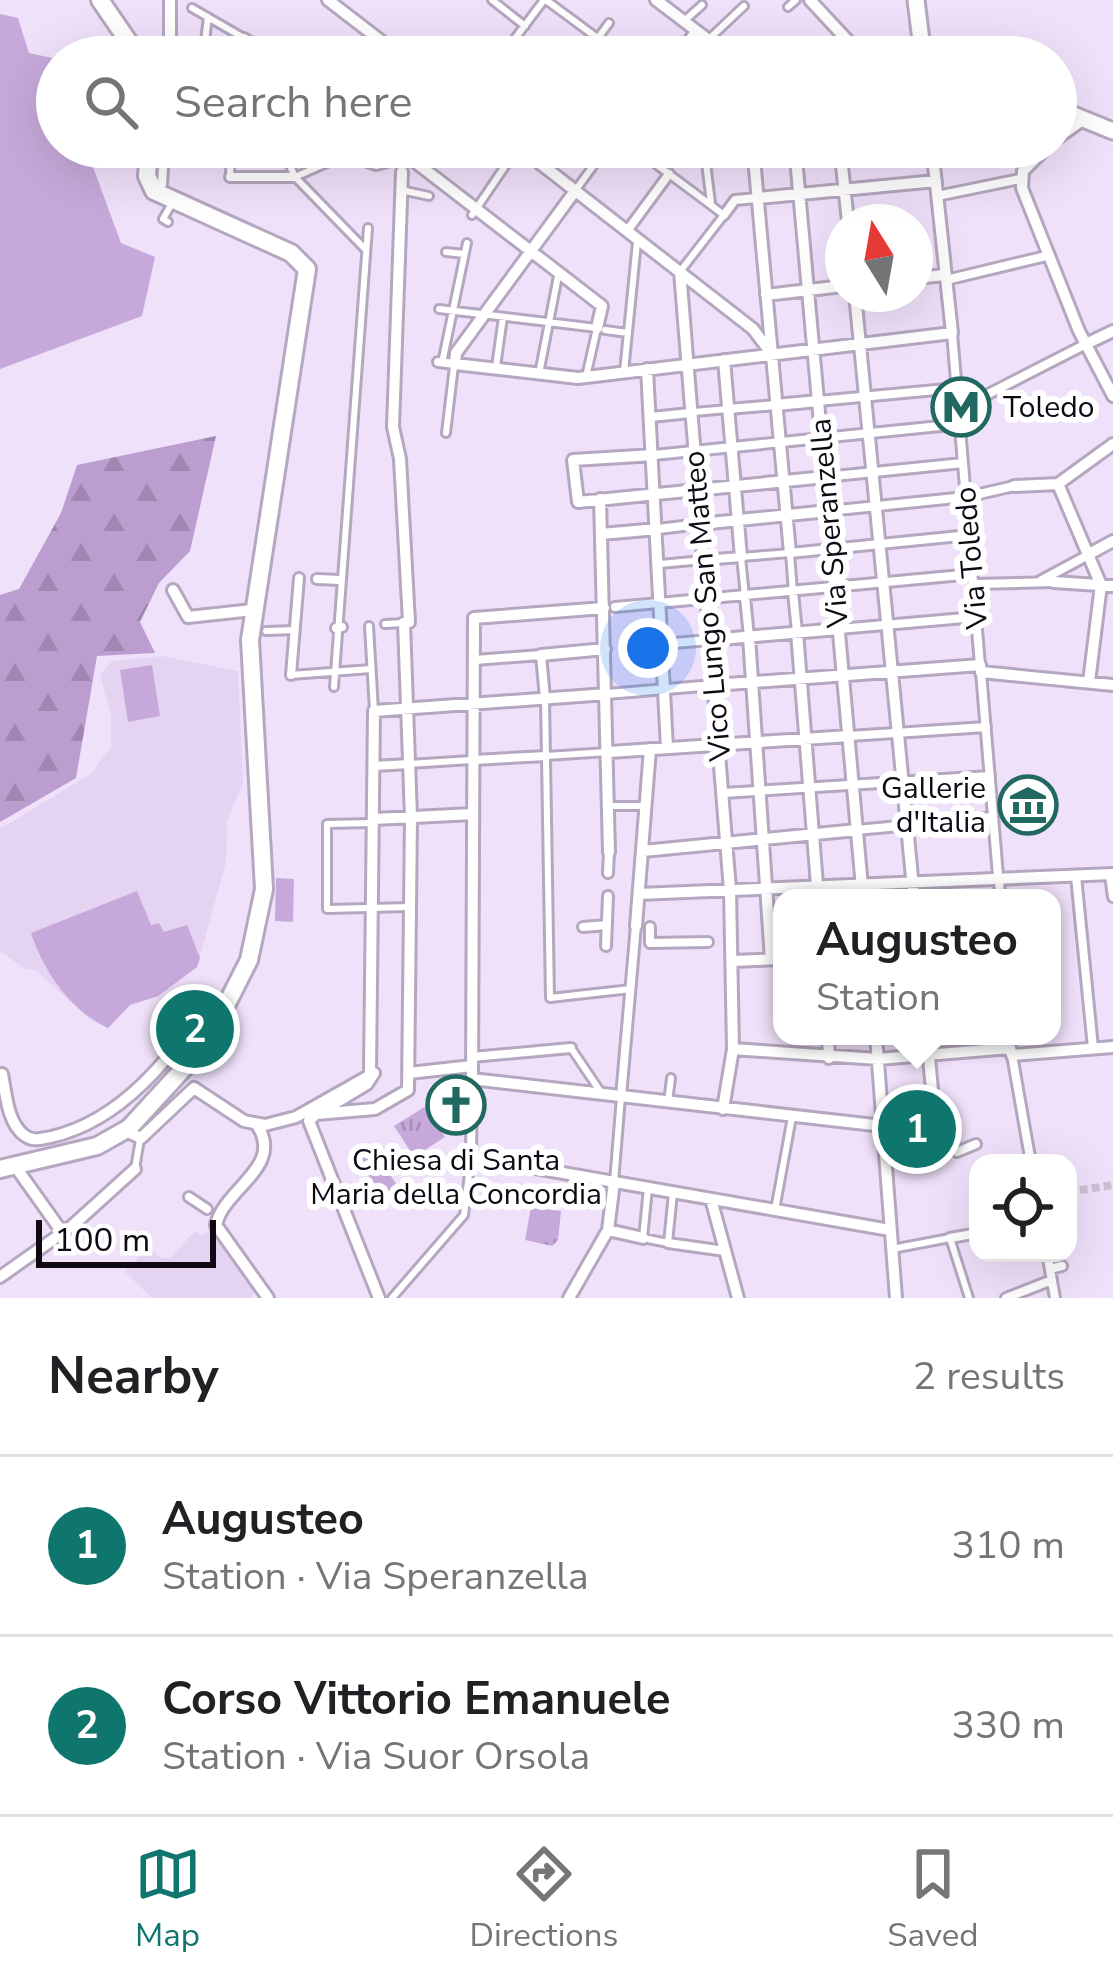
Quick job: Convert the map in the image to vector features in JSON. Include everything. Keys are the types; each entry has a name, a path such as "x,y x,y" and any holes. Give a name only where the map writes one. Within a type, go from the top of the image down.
{"main road":[{"path":"100,0 125,36"},
{"path":"916,0 920,36"},
{"path":"1077,116 1113,131"},
{"path":"8,1168 132,1135 182,1075 227,1009 254,945 264,889 249,686 253,610 285,438 308,268 291,253 172,202 148,182 148,168"}],"street":[{"path":"170,0 170,36"},
{"path":"328,0 375,36"},
{"path":"656,0 701,36"},
{"path":"810,0 843,36"},
{"path":"1077,124 1084,119"},
{"path":"162,184 163,168"},
{"path":"316,1114 375,1109 406,1092 409,1073 411,817 400,459 393,427 406,247 397,188 404,168"},
{"path":"413,168 602,306 602,329"},
{"path":"546,168 753,328 772,354"},
{"path":"755,168 790,553 970,535"},
{"name":"Via Speranzella","path":"797,168 862,889"},
{"path":"842,168 846,204"},
{"name":"Via Toledo","path":"934,168 1000,889"},
{"path":"937,196 1020,179 1029,168"},
{"path":"632,234 669,174"},
{"path":"230,177 295,177"},
{"path":"1020,179 1046,256 1113,396"},
{"path":"724,214 735,200 936,181"},
{"path":"445,363 575,190"},
{"path":"933,277 1046,256"},
{"name":"Vico Lungo San Matteo","path":"680,272 703,560 716,640 715,685 728,842 733,1049 724,1108"},
{"path":"766,295 825,288"},
{"path":"857,312 913,889"},
{"path":"959,409 1113,332"},
{"path":"445,363 586,377 952,333"},
{"path":"703,560 741,557 724,360"},
{"path":"647,369 668,748"},
{"path":"728,409 957,388"},
{"path":"651,416 690,413"},
{"path":"960,424 573,460 578,502 963,463"},
{"path":"700,524 1058,484 1113,444"},
{"path":"1058,484 1107,586 1089,682"},
{"path":"600,499 609,608 605,649 608,873"},
{"path":"601,534 683,526"},
{"path":"1040,581 1113,541"},
{"path":"645,566 660,564"},
{"path":"292,675 299,578"},
{"path":"317,579 340,580"},
{"path":"890,1230 471,1157 474,618 883,582 973,579 1107,586"},
{"path":"173,590 188,617 253,610"},
{"path":"793,592 818,889"},
{"path":"745,596 773,932"},
{"path":"663,644 976,617"},
{"path":"475,660 605,649"},
{"path":"541,655 544,698"},
{"path":"370,1072 374,711 892,671 981,669 1113,685"},
{"path":"609,752 986,727"},
{"path":"622,1096 641,926 639,894 650,749"},
{"path":"474,760 546,756"},
{"path":"374,766 409,764"},
{"path":"723,793 990,776"},
{"path":"374,821 473,814"},
{"path":"643,850 993,817"},
{"path":"829,889 912,880 1111,874 1113,897"},
{"path":"1076,876 1093,1048"},
{"path":"639,894 793,889"},
{"path":"606,946 608,896"},
{"path":"584,927 607,926"},
{"path":"641,926 650,944 708,942"},
{"path":"732,961 773,959"},
{"path":"2,1074 8,1108 22,1134 33,1140 75,1131 112,1110 164,1065 212,999 227,1009"},
{"path":"828,1045 829,1058"},
{"path":"877,1045 896,1298"},
{"path":"928,1045 932,1090"},
{"path":"1010,1046 1029,1154"},
{"path":"733,1049 878,1059 1010,1046 1113,1047"},
{"path":"409,1073 472,1067 571,1048"},
{"path":"472,1067 602,1094 883,1126"},
{"path":"370,1072 375,1075 367,1084 309,1121 379,1298"},
{"path":"257,1125 296,1118 370,1072"},
{"path":"132,1135 194,1088 257,1125 266,1146 264,1159 222,1209 216,1225 268,1298"},
{"path":"957,1152 976,1144"},
{"path":"0,1276 62,1232 137,1166"},
{"path":"8,1168 62,1232"},
{"path":"569,1298 608,1230 614,1182"},
{"path":"189,1197 207,1209"},
{"path":"711,1199 738,1298"},
{"path":"608,1230 643,1238"},
{"path":"950,1238 969,1235"},
{"path":"668,1243 725,1252"},
{"path":"1049,1262 1055,1298"},
{"path":"1006,1298 1062,1266"}],"lane":[{"path":"491,0 525,26"},
{"path":"519,36 545,0 595,36"},
{"path":"788,7 796,0"},
{"path":"686,36 702,5"},
{"path":"712,36 744,7"},
{"path":"192,8 241,36"},
{"path":"206,36 208,17"},
{"path":"599,36 609,23"},
{"path":"690,29 691,36"},
{"path":"230,168 230,177"},
{"path":"291,168 364,248"},
{"path":"295,177 312,168"},
{"path":"446,199 471,208 502,168"},
{"path":"575,190 591,168"},
{"path":"661,168 724,214 680,272"},
{"path":"707,168 711,205"},
{"path":"397,188 429,196"},
{"path":"168,222 163,219 172,202"},
{"path":"334,686 368,228"},
{"path":"624,372 632,234"},
{"path":"446,434 445,363 466,243"},
{"path":"446,252 464,254"},
{"path":"539,374 559,273"},
{"path":"399,304 414,307"},
{"path":"439,309 628,333"},
{"path":"496,370 503,317"},
{"path":"586,377 602,329"},
{"path":"690,413 728,409"},
{"path":"745,596 741,557 790,553 793,592"},
{"path":"660,564 703,560"},
{"path":"386,624 406,623"},
{"path":"369,626 374,711"},
{"path":"320,629 339,627"},
{"path":"266,631 297,630"},
{"path":"292,675 371,669"},
{"path":"544,698 550,998 631,988"},
{"path":"546,756 609,752"},
{"path":"409,764 474,760"},
{"path":"610,806 646,806"},
{"path":"374,821 327,824 327,909 410,907"},
{"path":"571,1048 602,1094"},
{"path":"668,1102 671,1078"},
{"path":"614,1182 622,1096"},
{"path":"775,1210 791,1117"},
{"path":"132,1135 137,1166"},
{"path":"392,1298 464,1215 471,1157"},
{"path":"648,1188 643,1238 668,1243 673,1192"},
{"path":"892,1249 950,1238 969,1298"}],"shaded area":[{"path":"162,656 238,671 243,783 227,821 226,862 197,967 158,996 130,1005 108,1028 90,1020 36,970 25,969 0,951 0,829 91,774 111,747 111,715 100,675 112,661"},
{"path":"209,1229 257,1290 250,1298 152,1298 125,1272 148,1247 161,1258 170,1258 195,1231 201,1236"}],"green space":[{"path":"0,14 18,18 29,53 36,54 36,168 93,168 121,243 155,257 142,316 0,369"},
{"path":"216,436 190,551 159,583 140,622 155,653 97,656 76,778 0,822 0,595 19,589 61,513 77,465"},
{"path":"152,665 160,716 128,722 120,670"},
{"path":"276,878 294,879 293,922 275,921"},
{"path":"137,891 151,925 159,923 164,932 187,925 200,958 197,967 158,996 130,1005 108,1028 60,988 31,933"},
{"path":"426,1106 445,1137 414,1157 394,1126"},
{"path":"358,1148 376,1164 382,1162 400,1190 383,1197 373,1188"},
{"path":"531,1207 561,1211 558,1240 552,1246 525,1240"}],"tunnel":[{"path":"1077,1191 1113,1185"}],"place":[{"name":"Toledo","path":"961,407"},
{"name":"Gallerie d'Italia","path":"1028,805"},
{"name":"Corso Vittorio Emanuele","path":"195,1029"},
{"name":"Chiesa di Santa Maria della Concordia","path":"456,1105"},
{"name":"Augusteo","path":"917,1129"}]}
